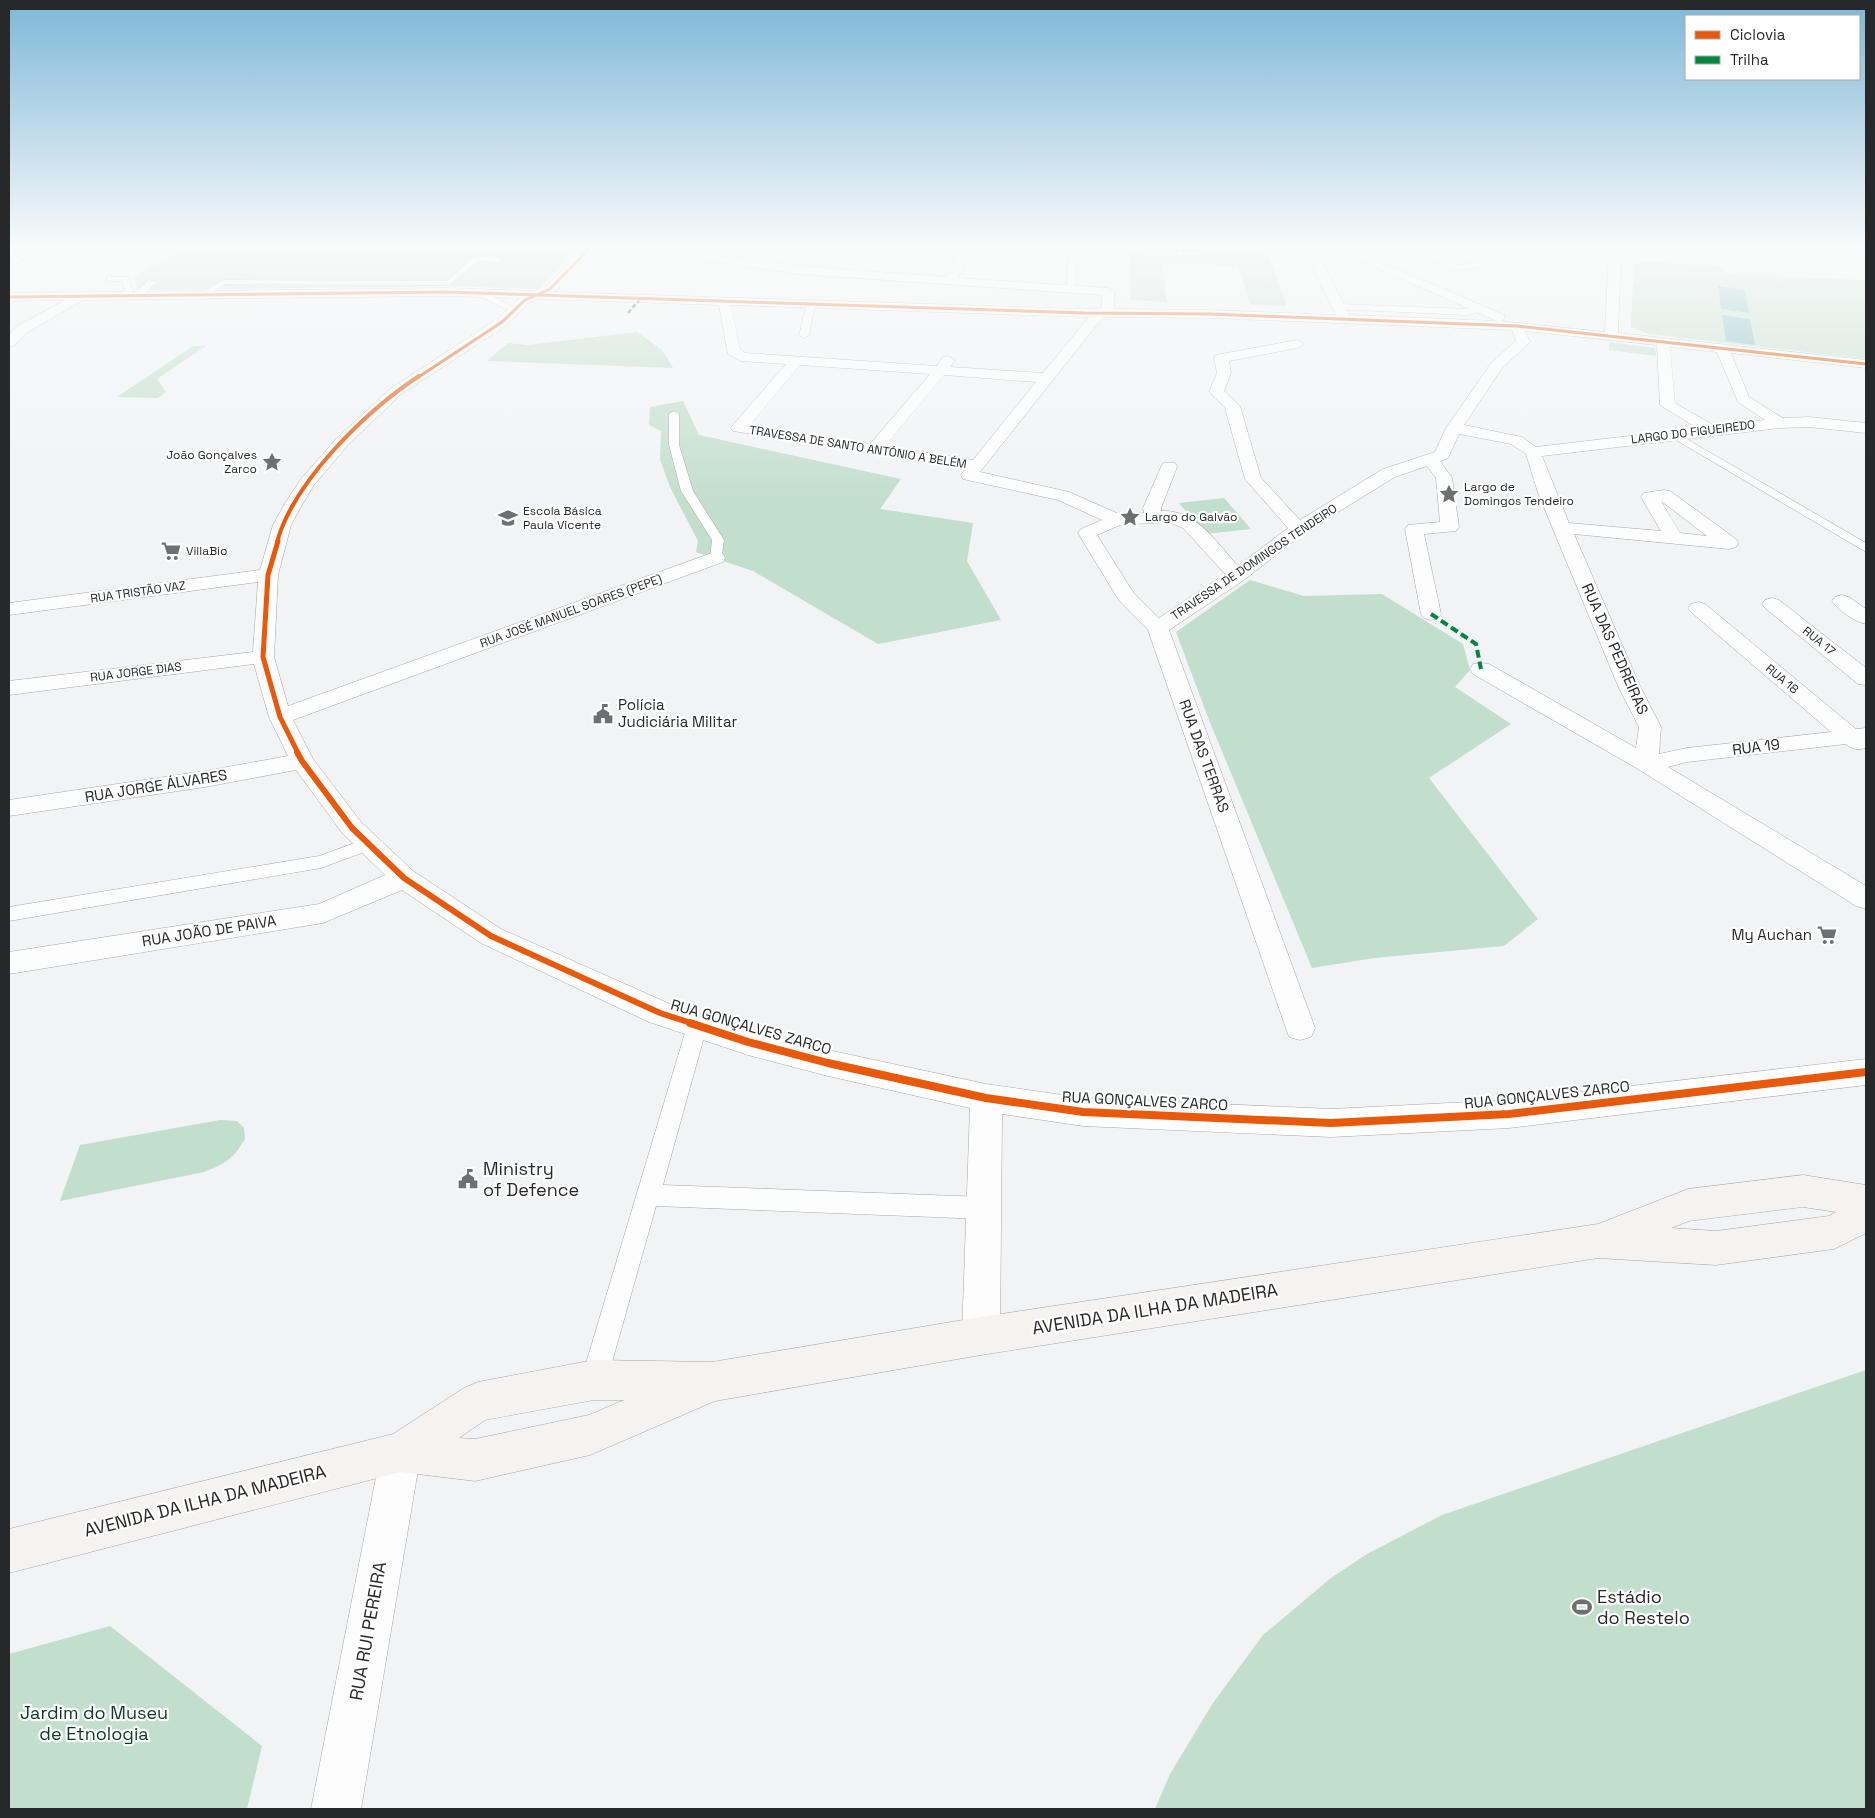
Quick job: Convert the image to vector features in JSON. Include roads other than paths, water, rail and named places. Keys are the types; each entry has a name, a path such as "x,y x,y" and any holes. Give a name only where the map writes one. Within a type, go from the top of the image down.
{"main road":[{"name":"AVENIDA DA ILHA DA MADEIRA","path":"1598,1241 1688,1205 1803,1191 1866,1201"},
{"name":"AVENIDA DA ILHA DA MADEIRA","path":"9,1551 401,1452 478,1402 594,1380 712,1382 981,1336 1598,1241 1716,1248 1834,1232 1866,1214"},
{"name":"AVENIDA DA ILHA DA MADEIRA","path":"401,1452 475,1460 590,1435 712,1382"}],"street":[{"name":"RUA GONÇALVES ZARCO","path":"484,334 396,392 342,442 307,483 282,525 268,575 263,657 280,717 302,761 352,828 404,878 491,936 651,1009 697,1026 828,1063 986,1098 1083,1112 1331,1123 1509,1114 1866,1072"},
{"path":"730,334 733,351 741,357 1046,378"},
{"path":"1082,334 973,470 1064,496 1117,520 1171,516 1190,524 1237,576"},
{"path":"1431,614 1414,530 1450,527 1444,478 1431,460 1442,455 1454,428 1497,366 1523,342 1520,334"},
{"path":"1599,334 1866,364"},
{"path":"1664,341 1668,405 1711,430"},
{"path":"1298,529 1253,479 1232,406 1216,392 1224,373 1221,358 1301,344"},
{"path":"1722,347 1743,399 1780,423"},
{"path":"874,448 941,370 953,352"},
{"name":"TRAVESSA DE SANTO ANTÓNIO A BELÉM","path":"798,360 740,428 874,448 973,470"},
{"name":"LARGO DO FIGUEIREDO","path":"1533,452 1673,434 1780,423 1809,422 1862,429"},
{"path":"1454,428 1516,440 1533,452"},
{"name":"RUA DAS PEDREIRAS","path":"1533,452 1547,493 1630,686 1650,727 1646,764"},
{"name":"TRAVESSA DE DOMINGOS TENDEIRO","path":"1158,628 1237,576 1298,529 1390,473 1431,460"},
{"path":"1153,517 1152,508 1170,467"},
{"name":"RUA DAS TERRAS","path":"1117,520 1087,533 1125,595 1158,628 1300,1028"},
{"path":"1562,528 1674,538"},
{"name":"RUA JOSÉ MANUEL SOARES (PEPE)","path":"280,717 716,558"},
{"name":"RUA TRISTÃO VAZ","path":"9,609 268,575"},
{"path":"1842,601 1866,618"},
{"name":"RUA 17","path":"1772,604 1866,679"},
{"name":"RUA 18","path":"1698,608 1861,740"},
{"name":"RUA JORGE DIAS","path":"9,688 263,657"},
{"path":"1481,669 1646,764 1866,899"},
{"name":"RUA 19","path":"1646,764 1687,756 1861,740"},
{"name":"RUA JORGE ÁLVARES","path":"9,808 205,779 302,761"},
{"name":"RUA JOÃO DE PAIVA","path":"9,963 323,913 404,878"},
{"path":"981,1336 986,1098"},
{"name":"RUA RUI PEREIRA","path":"336,1809 401,1452"}],"lane":[{"name":"RUA JOSÉ MANUEL SOARES (PEPE)","path":"674,414 674,445 687,491 718,540 716,558"},
{"path":"1673,434 1866,548"},
{"path":"9,914 320,862 369,844"},
{"path":"594,1380 697,1026"},
{"path":"648,1195 984,1208"}],"water":[{"path":"1725,334 1753,334 1755,345 1726,341"}],"place":[{"name":"João Gonçalves Zarco","path":"272,462"},
{"name":"Largo de Domingos Tendeiro","path":"1449,494"},
{"name":"Largo do Galvão","path":"1130,517"},
{"name":"Escola Básica Paula Vicente","path":"508,518"},
{"name":"VillaBio","path":"171,551"},
{"name":"Polícia Judiciária Militar","path":"603,714"},
{"name":"My Auchan","path":"1827,935"},
{"name":"Ministry of Defence","path":"468,1179"},
{"name":"Estádio do Restelo","path":"1582,1607"}],"park label":[{"name":"Jardim do Museu de Etnologia","path":"94,1724"}]}
